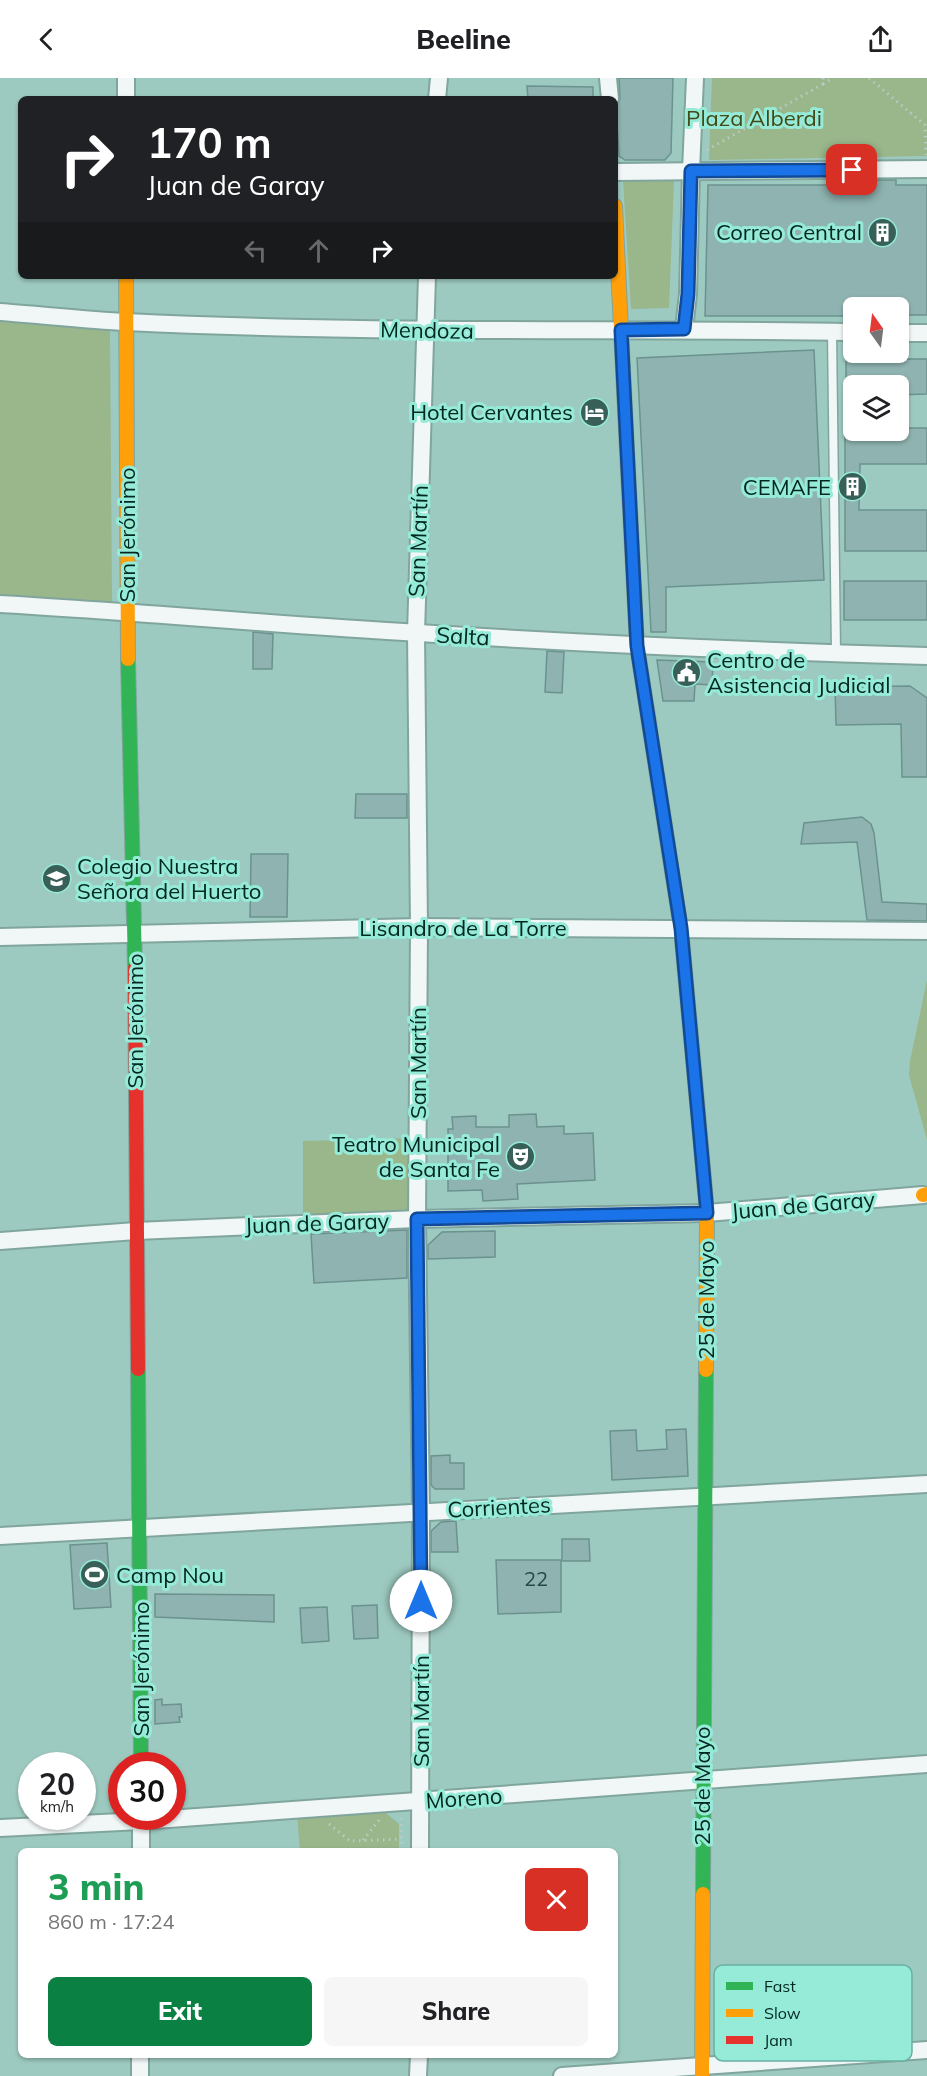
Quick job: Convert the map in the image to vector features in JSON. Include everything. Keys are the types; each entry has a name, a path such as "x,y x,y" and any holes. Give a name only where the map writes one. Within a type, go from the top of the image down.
{"street":[{"path":"126,78 126,96"},
{"path":"437,96 438,78"},
{"path":"609,78 610,96"},
{"path":"684,329 688,294 695,78"},
{"path":"618,172 691,164 926,169"},
{"name":"25 de Mayo","path":"618,268 637,646 681,928 707,1213 702,2071"},
{"name":"San Jerónimo","path":"126,279 128,611 135,933 141,1752"},
{"name":"San Martín","path":"420,1848 421,1512 417,1219 419,927 416,633 427,279"},
{"name":"Mendoza","path":"0,312 126,322 424,330 684,329 843,332"},
{"path":"909,333 927,333"},
{"name":"Salta","path":"0,604 637,646 927,656"},
{"name":"Lisandro de La Torre","path":"0,938 419,927 927,931"},
{"name":"Juan de Garay","path":"0,1241 136,1231 417,1219 707,1213 926,1194"},
{"name":"Corrientes","path":"0,1536 927,1484"},
{"name":"Moreno","path":"186,1816 421,1802 702,1779 927,1764"},
{"name":"Moreno","path":"0,1828 108,1821"},
{"path":"141,1830 141,1848"},
{"path":"912,2051 927,2050"},
{"path":"140,2058 140,2076"},
{"path":"418,2058 418,2076"},
{"path":"562,2076 702,2071 809,2061"}],"lane":[{"path":"832,332 836,653"}],"path":[{"path":"823,78 823,84"},
{"path":"691,164 833,78"},
{"path":"869,78 925,125 926,169"},
{"path":"322,1817 350,1841 402,1839"},
{"path":"362,1841 382,1817"}],"green space":[{"name":"Plaza Alberdi","path":"712,78 927,78 927,156 709,160"},
{"path":"623,181 674,181 669,308 631,309"},
{"path":"0,322 110,328 112,602 0,595"},
{"path":"927,980 927,1140 909,1075"},
{"path":"414,1138 415,1216 303,1220 303,1141"},
{"path":"380,1808 399,1824 399,1848 300,1848 297,1814"}],"building":[{"path":"619,78 673,78 671,153 665,160 625,160 619,156 618,103 620,99"},
{"path":"527,86 593,87 593,96 528,96"},
{"path":"862,180 896,180 896,185 927,185 927,315 909,315 909,297 843,297 843,316 705,316 708,185 862,185"},
{"path":"814,350 824,580 666,587 666,632 651,632 637,358"},
{"path":"909,359 927,359 927,394 909,395 909,375 846,375 846,363 909,363"},
{"path":"909,428 927,428 927,464 860,464 859,510 927,510 927,551 845,551 845,441 909,441"},
{"path":"844,581 927,581 927,620 844,620"},
{"path":"253,632 273,634 272,669 253,669"},
{"path":"547,651 564,652 562,693 545,692"},
{"name":"Centro de Asistencia Judicial","path":"657,660 713,662 712,685 695,684 694,701 663,701"},
{"path":"910,686 927,698 927,777 902,777 901,724 836,725 835,687"},
{"path":"356,794 407,794 407,818 355,818"},
{"path":"862,817 871,824 874,833 882,902 927,904 927,921 867,920 857,842 801,844 804,823"},
{"path":"251,854 288,854 287,917 250,917"},
{"name":"Teatro Municipal de Santa Fe","path":"536,1114 537,1127 564,1126 564,1134 593,1133 595,1180 517,1184 518,1199 483,1201 482,1190 448,1191 448,1129 453,1129 452,1117 476,1116 476,1127 509,1127 509,1115"},
{"path":"407,1230 407,1278 314,1283 311,1234"},
{"path":"495,1231 495,1257 428,1259 428,1245 442,1232"},
{"path":"686,1429 688,1476 612,1480 610,1431 636,1430 637,1451 667,1449 666,1430"},
{"path":"450,1455 450,1463 464,1463 464,1489 435,1489 431,1485 431,1456"},
{"path":"456,1521 458,1552 431,1552 431,1531 441,1522"},
{"path":"562,1539 589,1539 590,1561 562,1561"},
{"path":"107,1543 111,1607 74,1609 70,1545"},
{"path":"496,1560 561,1560 561,1612 498,1614"},
{"path":"155,1594 274,1595 274,1622 155,1617"},
{"path":"377,1605 378,1638 354,1639 352,1606"},
{"path":"327,1607 329,1641 302,1643 300,1608"},
{"path":"162,1699 162,1705 181,1704 180,1722 155,1724 155,1700"}],"traffic: fast":[{"path":"128,659 135,968"},
{"path":"656,768 681,929 697,1102"},
{"path":"138,1369 141,1752"},
{"path":"703,1894 706,1370"}],"traffic: slow":[{"path":"618,267 626,431"},
{"path":"126,279 128,659"},
{"path":"697,1102 707,1213 706,1370"},
{"path":"923,1195 927,1194"},
{"path":"702,2076 703,1894"}],"traffic: jam":[{"path":"626,431 637,646 656,768"},
{"path":"135,968 138,1369"}],"place":[{"name":"Correo Central","path":"883,232"},
{"name":"Hotel Cervantes","path":"594,412"},
{"name":"CEMAFE","path":"852,487"},
{"name":"Centro de Asistencia Judicial","path":"686,673"},
{"name":"Colegio Nuestra Señora del Huerto","path":"56,879"},
{"name":"Teatro Municipal de Santa Fe","path":"521,1157"},
{"name":"Camp Nou","path":"95,1575"}],"route":[{"path":"421,1601 417,1219 707,1213 681,928 637,646 621,330 684,329 688,294 691,171 852,170"}]}
